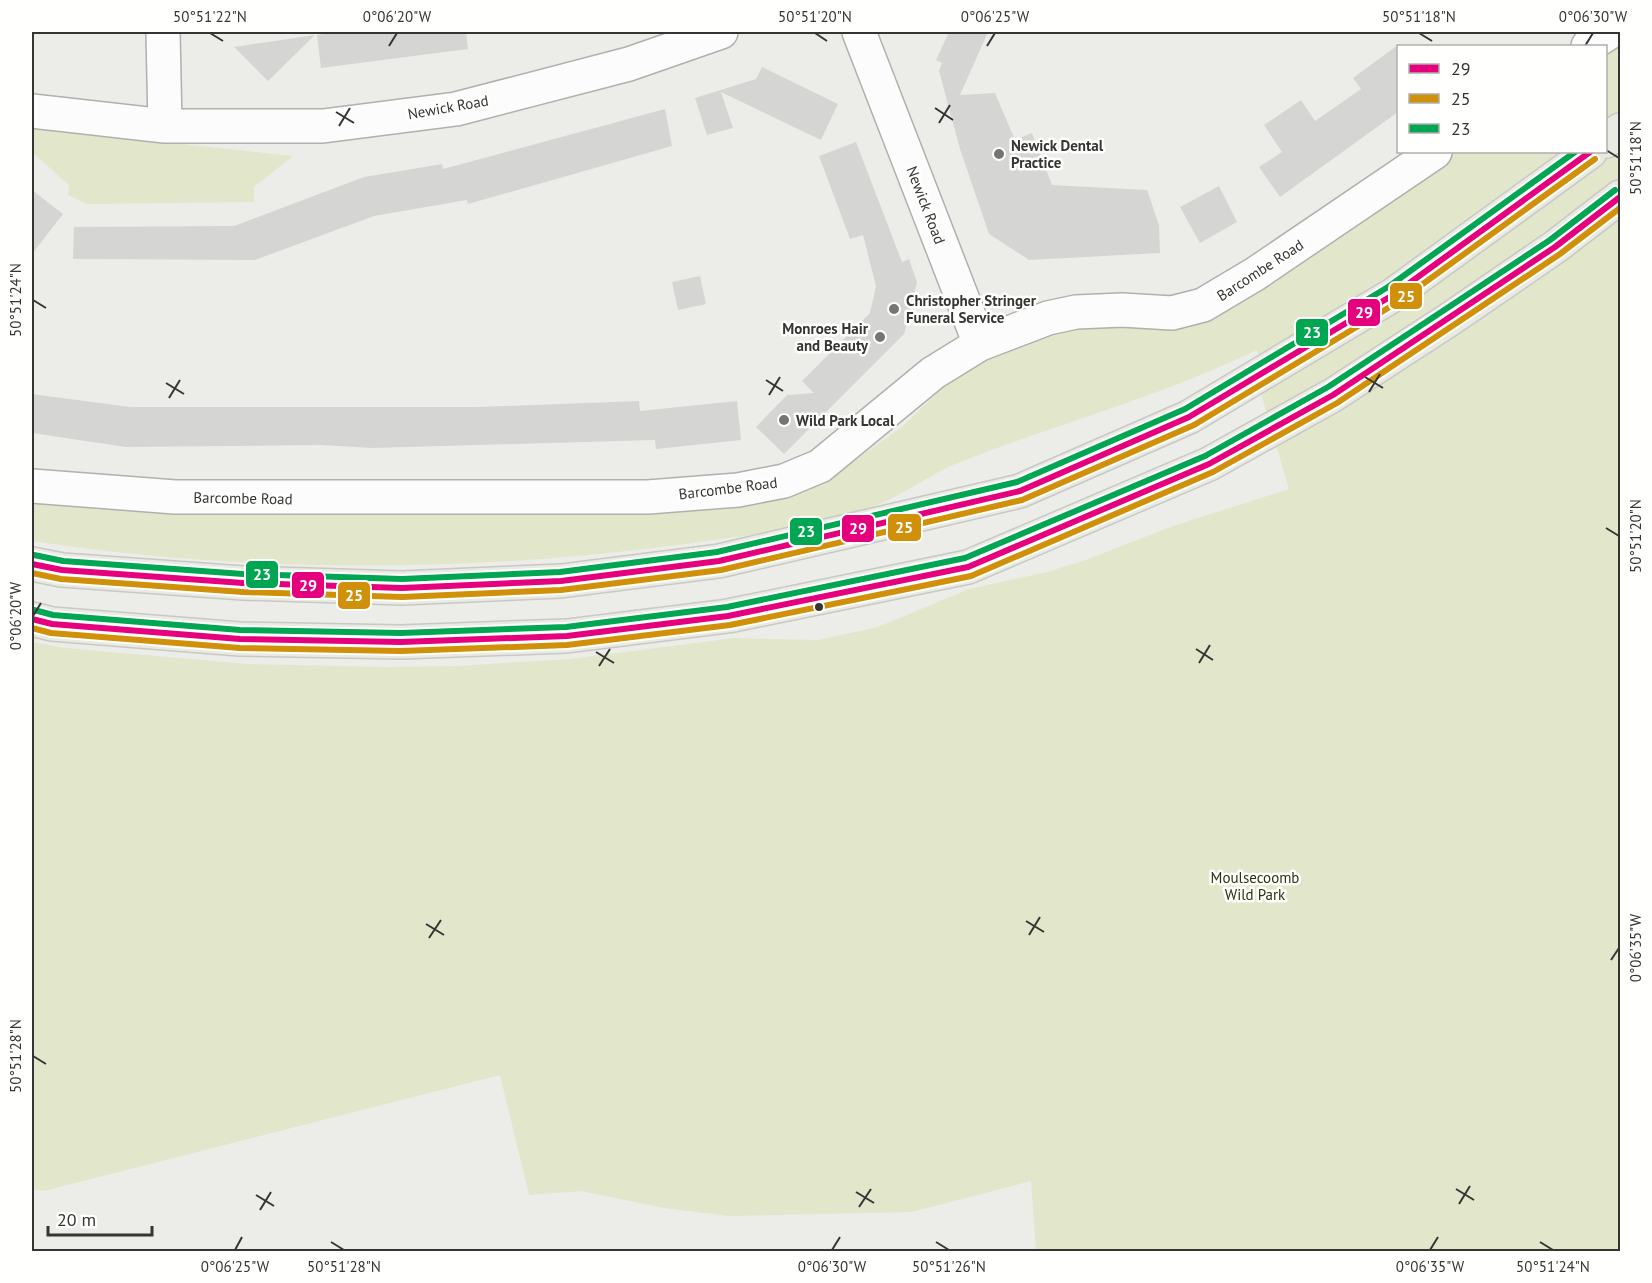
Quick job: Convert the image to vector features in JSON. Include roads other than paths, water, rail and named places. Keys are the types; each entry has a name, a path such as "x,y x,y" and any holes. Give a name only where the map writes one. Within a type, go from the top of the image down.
{"main road":[{"path":"1607,140 1620,130"},
{"path":"32,564 62,570 243,583 402,588 561,582 719,561 1020,491 1190,417 1393,295 1589,153"},
{"path":"32,620 52,624 240,639 401,642 567,636 728,616 968,567 1209,464 1333,395 1450,319 1620,197"}],"street":[{"path":"163,32 165,126"},
{"name":"Newick Road","path":"32,111 165,126 323,126 456,109 629,64 721,32"},
{"name":"Newick Road","path":"859,32 980,344"},
{"path":"1590,45 1610,32"},
{"name":"Barcombe Road","path":"32,486 175,497 308,499 648,497 738,489 784,481 820,466 933,373 980,344 1027,325 1076,312 1122,310 1172,313 1203,305 1255,274 1434,153"}],"place":[{"name":"Newick Dental Practice","path":"999,154"},
{"name":"Christopher Stringer Funeral Service","path":"894,309"},
{"name":"Monroes Hair and Beauty","path":"880,337"},
{"name":"Wild Park Local","path":"784,420"}],"park label":[{"name":"Moulsecoomb Wild Park","path":"1255,886"}]}
